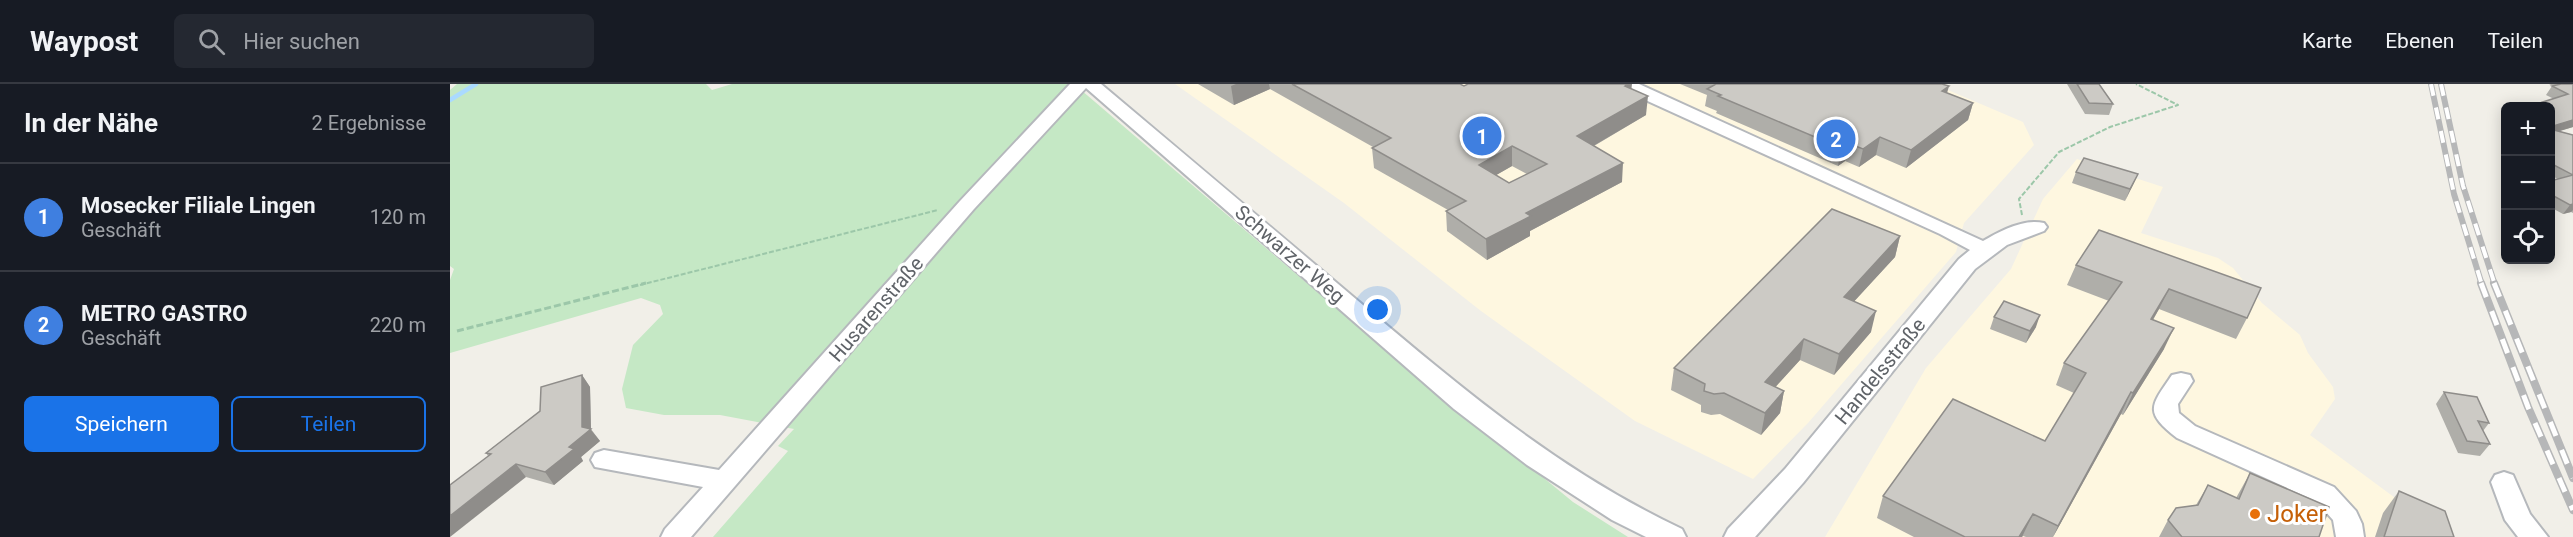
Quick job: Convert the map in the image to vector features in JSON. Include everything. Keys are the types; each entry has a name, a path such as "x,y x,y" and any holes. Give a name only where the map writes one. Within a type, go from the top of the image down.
{"street":[{"name":"Husarenstraße","path":"675,537 967,205 1080,84"},
{"name":"Schwarzer Weg","path":"1091,84 1463,403 1536,458 1622,513 1672,537"},
{"path":"1625,84 1947,230 1985,250"},
{"name":"Handelsstraße","path":"1738,537 1794,476 1967,264 1985,250 2029,228"},
{"path":"2181,381 2166,403 2167,417 2186,432 2325,494 2342,511 2350,528 2350,537"},
{"path":"604,460 726,481"},
{"path":"2504,482 2519,520 2534,537"}],"path":[{"path":"2029,228 2019,199 2059,152 2110,127 2178,105 2136,84"},
{"path":"457,331 950,206 967,205"}],"shaded area":[{"path":"1175,84 1934,84 2023,122 2034,145 1964,223 1956,252 1808,423 1753,479 1635,421 1481,311 1344,203"},
{"path":"2077,159 2163,187 2141,233 2218,258 2233,268 2262,303 2300,335 2308,353 2333,387 2335,399 2310,435 2448,537 1825,537 1926,368 2011,269 2043,199"}],"green space":[{"path":"457,84 706,84 712,90 732,84 1074,84 1322,296 1573,502 1628,537 713,537 788,451 778,446 794,429 720,415 664,415 626,408 622,389 633,345 663,314 660,305 641,298 450,353 450,280 454,269 450,266 450,90"}],"building":[{"path":"1292,84 1460,84 1464,86 1468,84 1628,84 1625,86 1648,96 1577,136 1623,163 1526,213 1531,216 1486,239 1446,211 1466,201 1372,148 1391,138","holes":["1512,146 1547,164 1509,183 1479,165"]},
{"path":"1716,84 1942,84 1949,86 1942,91 1973,103 1911,150 1880,137 1863,149 1848,143 1841,148 1718,96 1721,95 1707,89"},
{"path":"2077,84 2099,84 2113,104 2089,103"},
{"path":"2573,84 2573,120 2555,125 2555,102 2543,102 2568,94 2552,86"},
{"path":"2555,130 2573,135 2573,175 2555,166"},
{"path":"2084,158 2138,174 2130,189 2076,172"},
{"path":"2573,175 2573,204 2570,205 2555,197 2555,180"},
{"path":"1832,209 1900,236 1844,297 1876,311 1839,354 1804,339 1765,382 1784,391 1765,413 1724,393 1714,394 1704,391 1705,384 1674,368"},
{"path":"2099,230 2261,288 2247,318 2169,289 2151,319 2174,328 2133,393 2131,392 2058,526 2033,514 2019,537 1965,537 1883,496 1953,399 2045,441 2086,373 2064,363 2122,282 2076,265"},
{"path":"2004,301 2040,315 2030,331 1994,317"},
{"path":"582,375 582,427 591,429 569,447 574,449 545,472 516,464 450,516 450,485 491,454 486,453 540,411 541,387"},
{"path":"2444,392 2477,397 2489,423 2478,421 2490,444 2467,441"},
{"path":"2250,473 2329,507 2319,537 2182,537 2168,520 2176,508 2198,505 2208,485 2239,499"},
{"path":"2399,491 2445,511 2454,537 2384,537"}],"waterway":[{"path":"450,100 476,84"}],"railway":[{"path":"2431,84 2454,194 2482,285"},
{"path":"2441,84 2463,186 2495,285"},
{"path":"2481,283 2528,407 2573,510"},
{"path":"2494,283 2573,478"}],"place":[{"name":"Mosecker Filiale Lingen","path":"1482,136"},
{"name":"METRO GASTRO","path":"1836,139"},
{"name":"Joker","path":"2255,514"}]}
